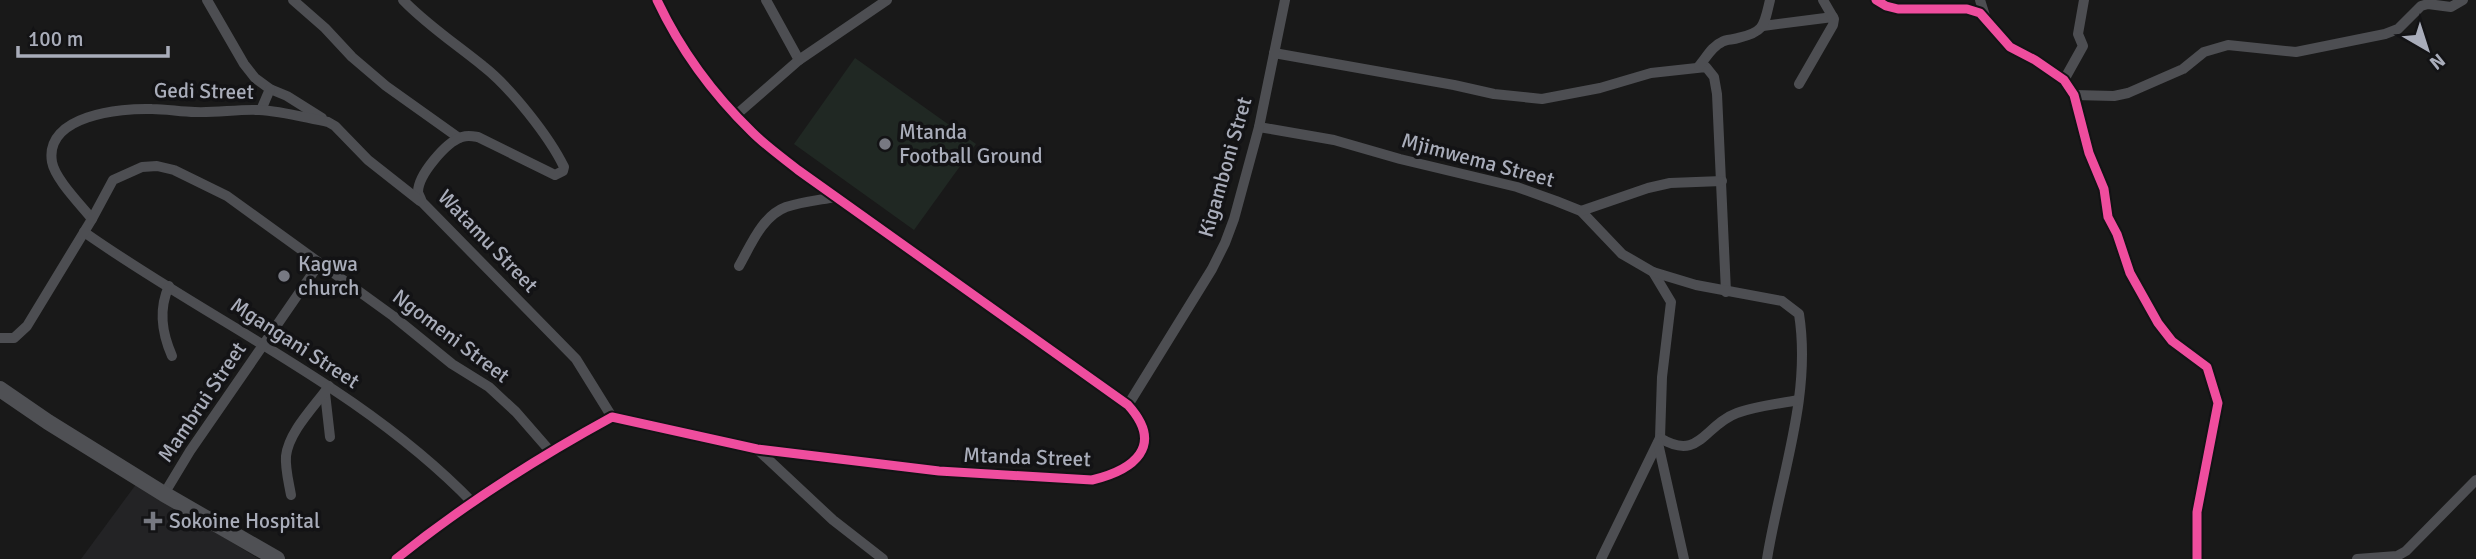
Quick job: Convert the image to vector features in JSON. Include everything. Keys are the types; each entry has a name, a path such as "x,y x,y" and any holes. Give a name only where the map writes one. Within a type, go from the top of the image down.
{"highway":[{"path":"0,388 48,422 164,494 277,559"}],"street":[{"path":"207,0 243,64 255,78 335,126 368,160 422,202"},
{"path":"293,0 386,86 459,138 468,135 478,137 555,175 563,171 564,167 528,115 492,74 417,15 403,0"},
{"name":"Mtanda Street","path":"612,417 757,449 939,471 1091,480 1114,475 1127,468 1142,447 1143,425 1128,405 835,197 771,148 736,115 696,67 657,0"},
{"path":"766,0 799,60"},
{"path":"736,115 799,60 886,0"},
{"name":"Kigamboni Stret","path":"1128,405 1212,269 1225,243 1259,127 1285,0"},
{"path":"1763,26 1770,0"},
{"path":"1799,84 1833,25 1833,16 1823,0"},
{"path":"1876,0 1898,9 1967,9 1985,16"},
{"path":"1980,0 1985,16 2010,47 2064,80 2074,95 2088,153 2104,189 2108,217 2117,234 2130,273 2158,323 2172,341 2207,367 2218,403 2197,512 2197,559"},
{"path":"2064,80 2083,46 2078,34 2084,0"},
{"path":"2074,95 2113,96 2129,93 2183,69 2204,52 2228,45 2297,52 2385,34 2398,29 2421,6 2428,4 2451,7 2463,0"},
{"path":"1699,66 1723,40 1750,36 1763,26 1833,16"},
{"path":"1274,53 1494,94 1542,99 1600,88 1651,73 1706,67 1714,77 1717,94 1726,292"},
{"path":"261,110 270,89"},
{"name":"Gedi Street","path":"92,219 53,167 53,146 58,136 69,126 99,114 153,109 194,113 261,110 328,122"},
{"name":"Mjimwema Street","path":"1259,127 1334,140 1517,187 1581,212 1622,254 1653,272 1671,302 1662,377 1659,441 1601,559"},
{"name":"Watamu Street","path":"459,138 446,146 425,174 418,192 422,202 576,359 612,417"},
{"name":"Ngomeni Street","path":"0,338 14,338 27,326 92,219 107,187 116,177 142,167 157,166 200,181 227,196 393,316 452,364 489,387 516,412 550,451"},
{"path":"1581,212 1670,183 1722,181"},
{"path":"739,266 764,224 773,215 786,207 835,197"},
{"name":"Mgangani Street","path":"84,232 122,258 265,344 427,460 473,503"},
{"name":"Mambrui Street","path":"164,494 190,451 319,264"},
{"path":"1653,272 1675,281 1782,301 1799,314 1803,352 1798,400 1767,559"},
{"path":"169,286 163,301 162,330 172,356"},
{"path":"327,389 330,437"},
{"path":"291,495 287,451 300,426 327,389"},
{"path":"1659,441 1677,447 1690,445 1736,413 1798,400"},
{"path":"396,559 436,526 550,451 612,417"},
{"path":"1659,441 1684,559"},
{"path":"757,449 833,520 883,559"},
{"path":"2357,559 2397,556 2406,551 2476,480"}],"shaded area":[{"name":"Mtanda Football Ground","path":"855,58 976,144 914,230 794,144"},
{"name":"Sokoine Hospital","path":"137,483 259,559 81,559"}],"cycle path":[{"path":"396,559 501,484 612,417 757,449 939,471 1092,480 1121,470 1140,454 1144,433 1139,420 1128,405 798,170 757,137 698,70 657,0"},
{"path":"1876,0 1898,9 1967,9 1980,13 2010,47 2064,80 2074,95 2089,153 2104,189 2108,217 2117,234 2130,273 2158,323 2172,341 2207,367 2218,403 2197,512 2197,559"}],"place":[{"name":"Mtanda Football Ground","path":"885,144"},
{"name":"Kagwa church","path":"284,276"},
{"name":"Sokoine Hospital","path":"153,521"}]}
